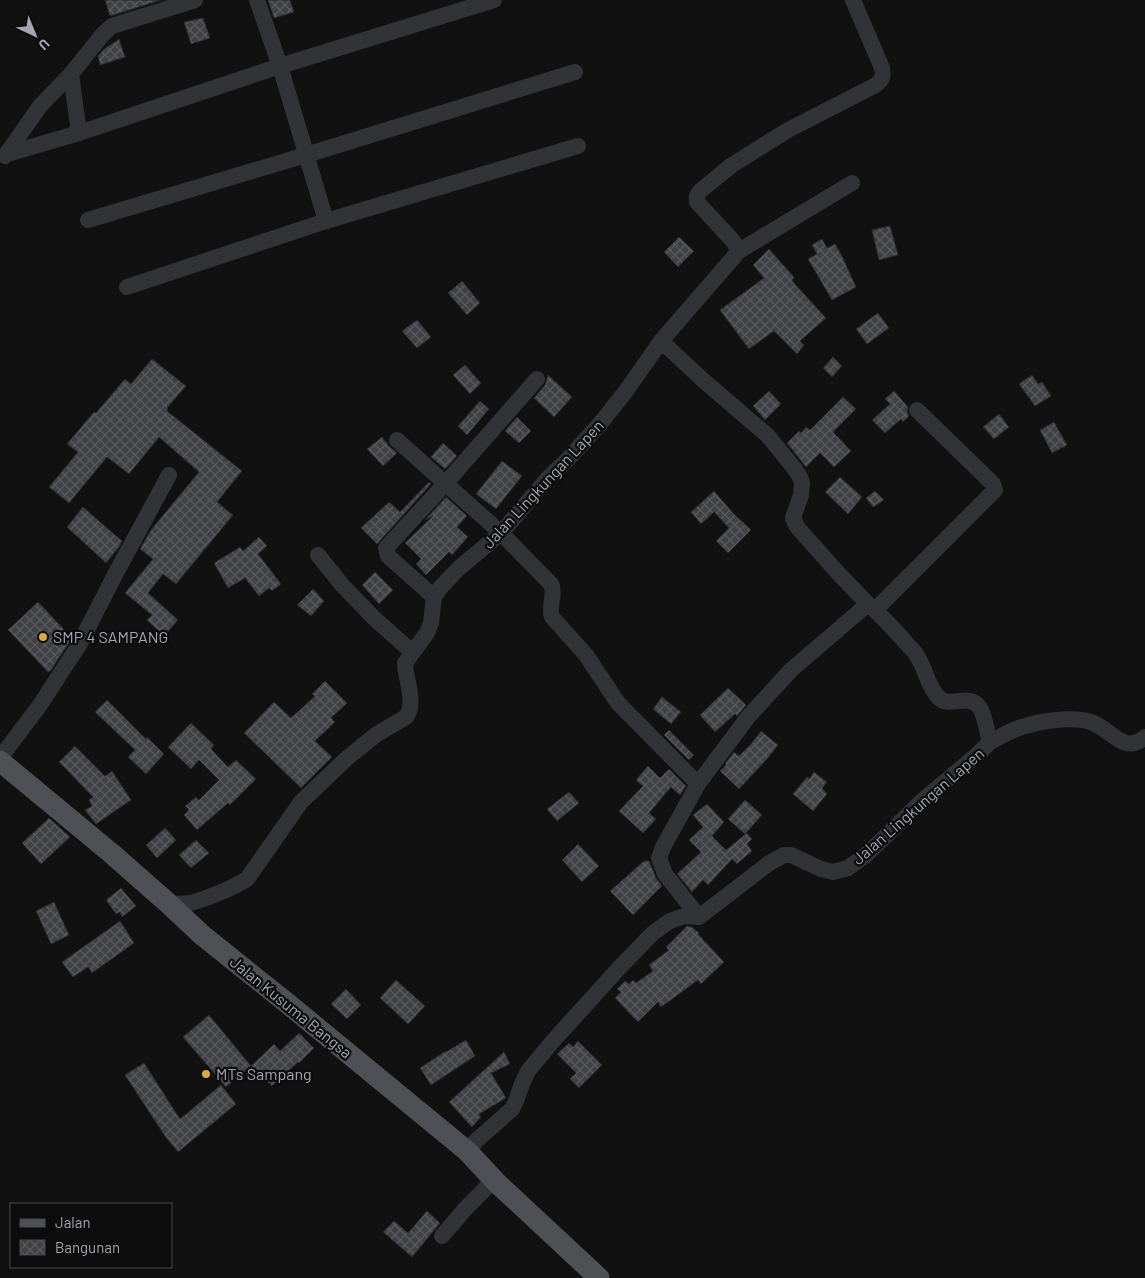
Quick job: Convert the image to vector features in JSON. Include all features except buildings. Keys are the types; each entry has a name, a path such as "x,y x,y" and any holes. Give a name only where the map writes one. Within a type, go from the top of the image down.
{"main road":[{"name":"Jalan Kusuma Bangsa","path":"0,759 111,853 202,935 467,1151 599,1278"}],"street":[{"path":"3,158 40,106 71,74 103,34 112,26 195,0"},
{"path":"256,0 280,66 326,221"},
{"path":"3,158 280,66 494,0"},
{"path":"739,250 697,202 697,195 707,184 732,165 788,130 879,83 883,79 882,68 853,0"},
{"path":"88,220 575,72"},
{"path":"71,74 79,133"},
{"path":"127,287 326,221 578,146"},
{"path":"660,341 739,250 852,184"},
{"name":"Jalan Lingkungan Lapen","path":"434,597 458,568 501,533 549,477 588,438 615,407 660,341 768,436 783,454 801,478 801,495 793,518 795,524 804,536 917,655 932,689 942,700 946,702 972,701 979,707 990,742 922,801 866,856 848,868 833,872 827,871 791,855 784,855 768,864 699,917"},
{"path":"169,904 189,903 246,880 301,802 346,759 377,734 409,714 410,704 404,665 427,633 431,623 434,597 388,556 386,548 445,484 537,378"},
{"path":"699,917 665,874 659,858 663,847 698,784 748,716 785,677 872,607 995,490 993,484 917,410"},
{"path":"397,440 501,533 551,584 553,589 550,610 552,617 586,655 618,703 698,784"},
{"path":"0,759 40,704 79,644 169,475"},
{"path":"318,555 343,586 374,619 412,652"},
{"path":"990,742 1021,727 1044,722 1074,719 1094,722 1109,734 1128,744 1135,744 1145,737"},
{"path":"467,1151 512,1109 528,1071 620,966 653,934 670,921 684,916 699,917"},
{"path":"442,1236 493,1178"}],"place":[{"name":"SMP 4 SAMPANG","path":"43,637"},
{"name":"MTs Sampang","path":"206,1074"}]}
